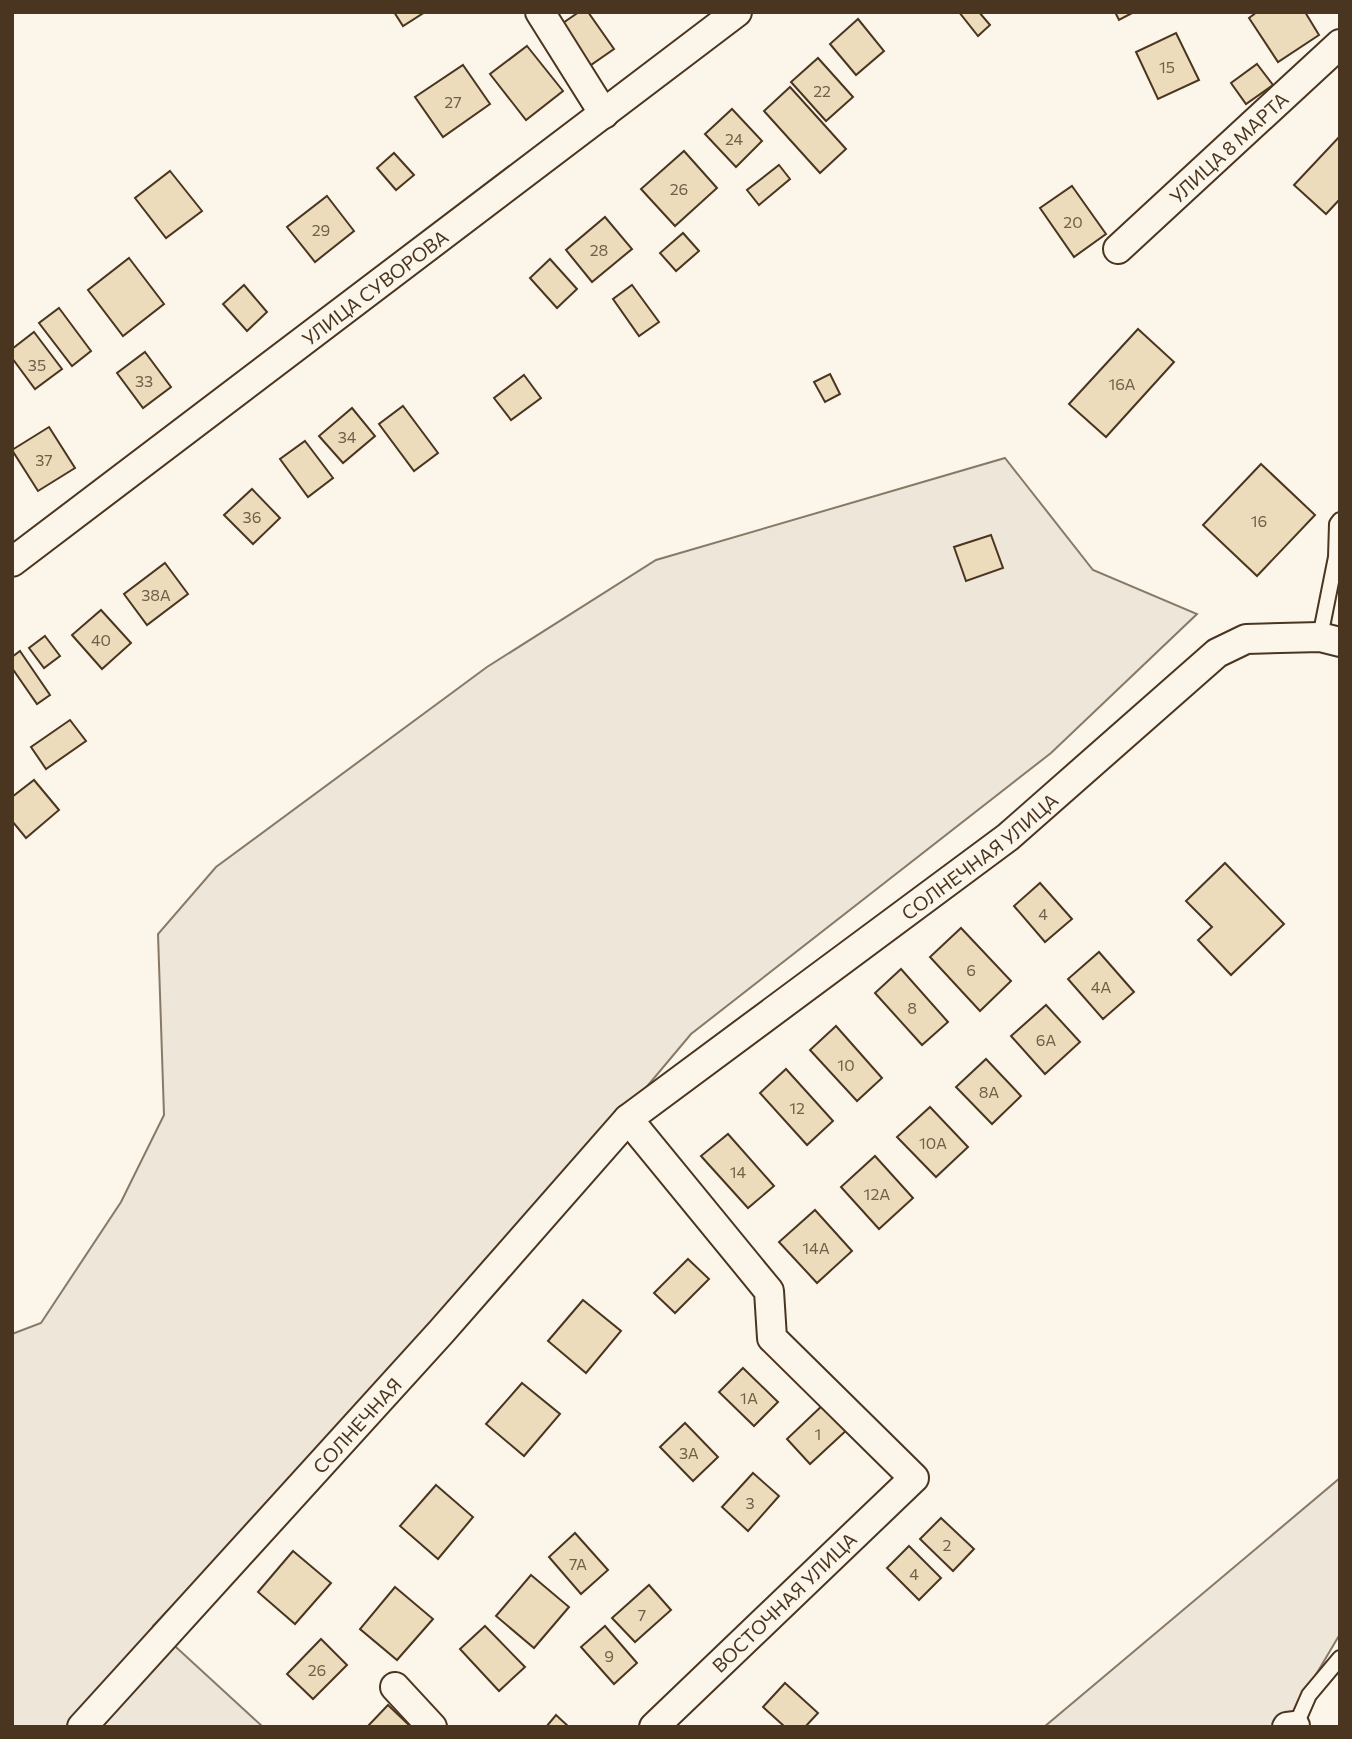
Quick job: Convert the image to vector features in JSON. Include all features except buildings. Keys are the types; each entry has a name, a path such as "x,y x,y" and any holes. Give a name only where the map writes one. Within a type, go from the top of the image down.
{"street":[{"path":"540,12 604,114"},
{"name":"УЛИЦА СУВОРОВА","path":"12,562 737,12"},
{"name":"УЛИЦА 8 МАРТА","path":"1118,249 1340,44"},
{"name":"СОЛНЕЧНАЯ УЛИЦА","path":"628,1119 1009,837 1217,653 1246,639 1330,639"},
{"name":"ВОСТОЧНАЯ УЛИЦА","path":"628,1119 769,1291 772,1338 914,1478 654,1727"},
{"name":"СОЛНЕЧНАЯ","path":"82,1727 432,1342 628,1119"},
{"path":"395,1687 432,1727"}],"lane":[{"path":"1330,639 1337,524 1340,520"},
{"path":"1292,1726 1309,1695 1340,1658"}],"shaded area":[{"path":"1005,458 1093,570 1197,614 1051,753 691,1034 441,1332 293,1479 153,1626 263,1727 12,1727 12,1334 41,1323 121,1202 164,1115 158,934 216,867 487,667 656,560"},
{"path":"1340,1478 1340,1634 1285,1727 1044,1727"}]}
